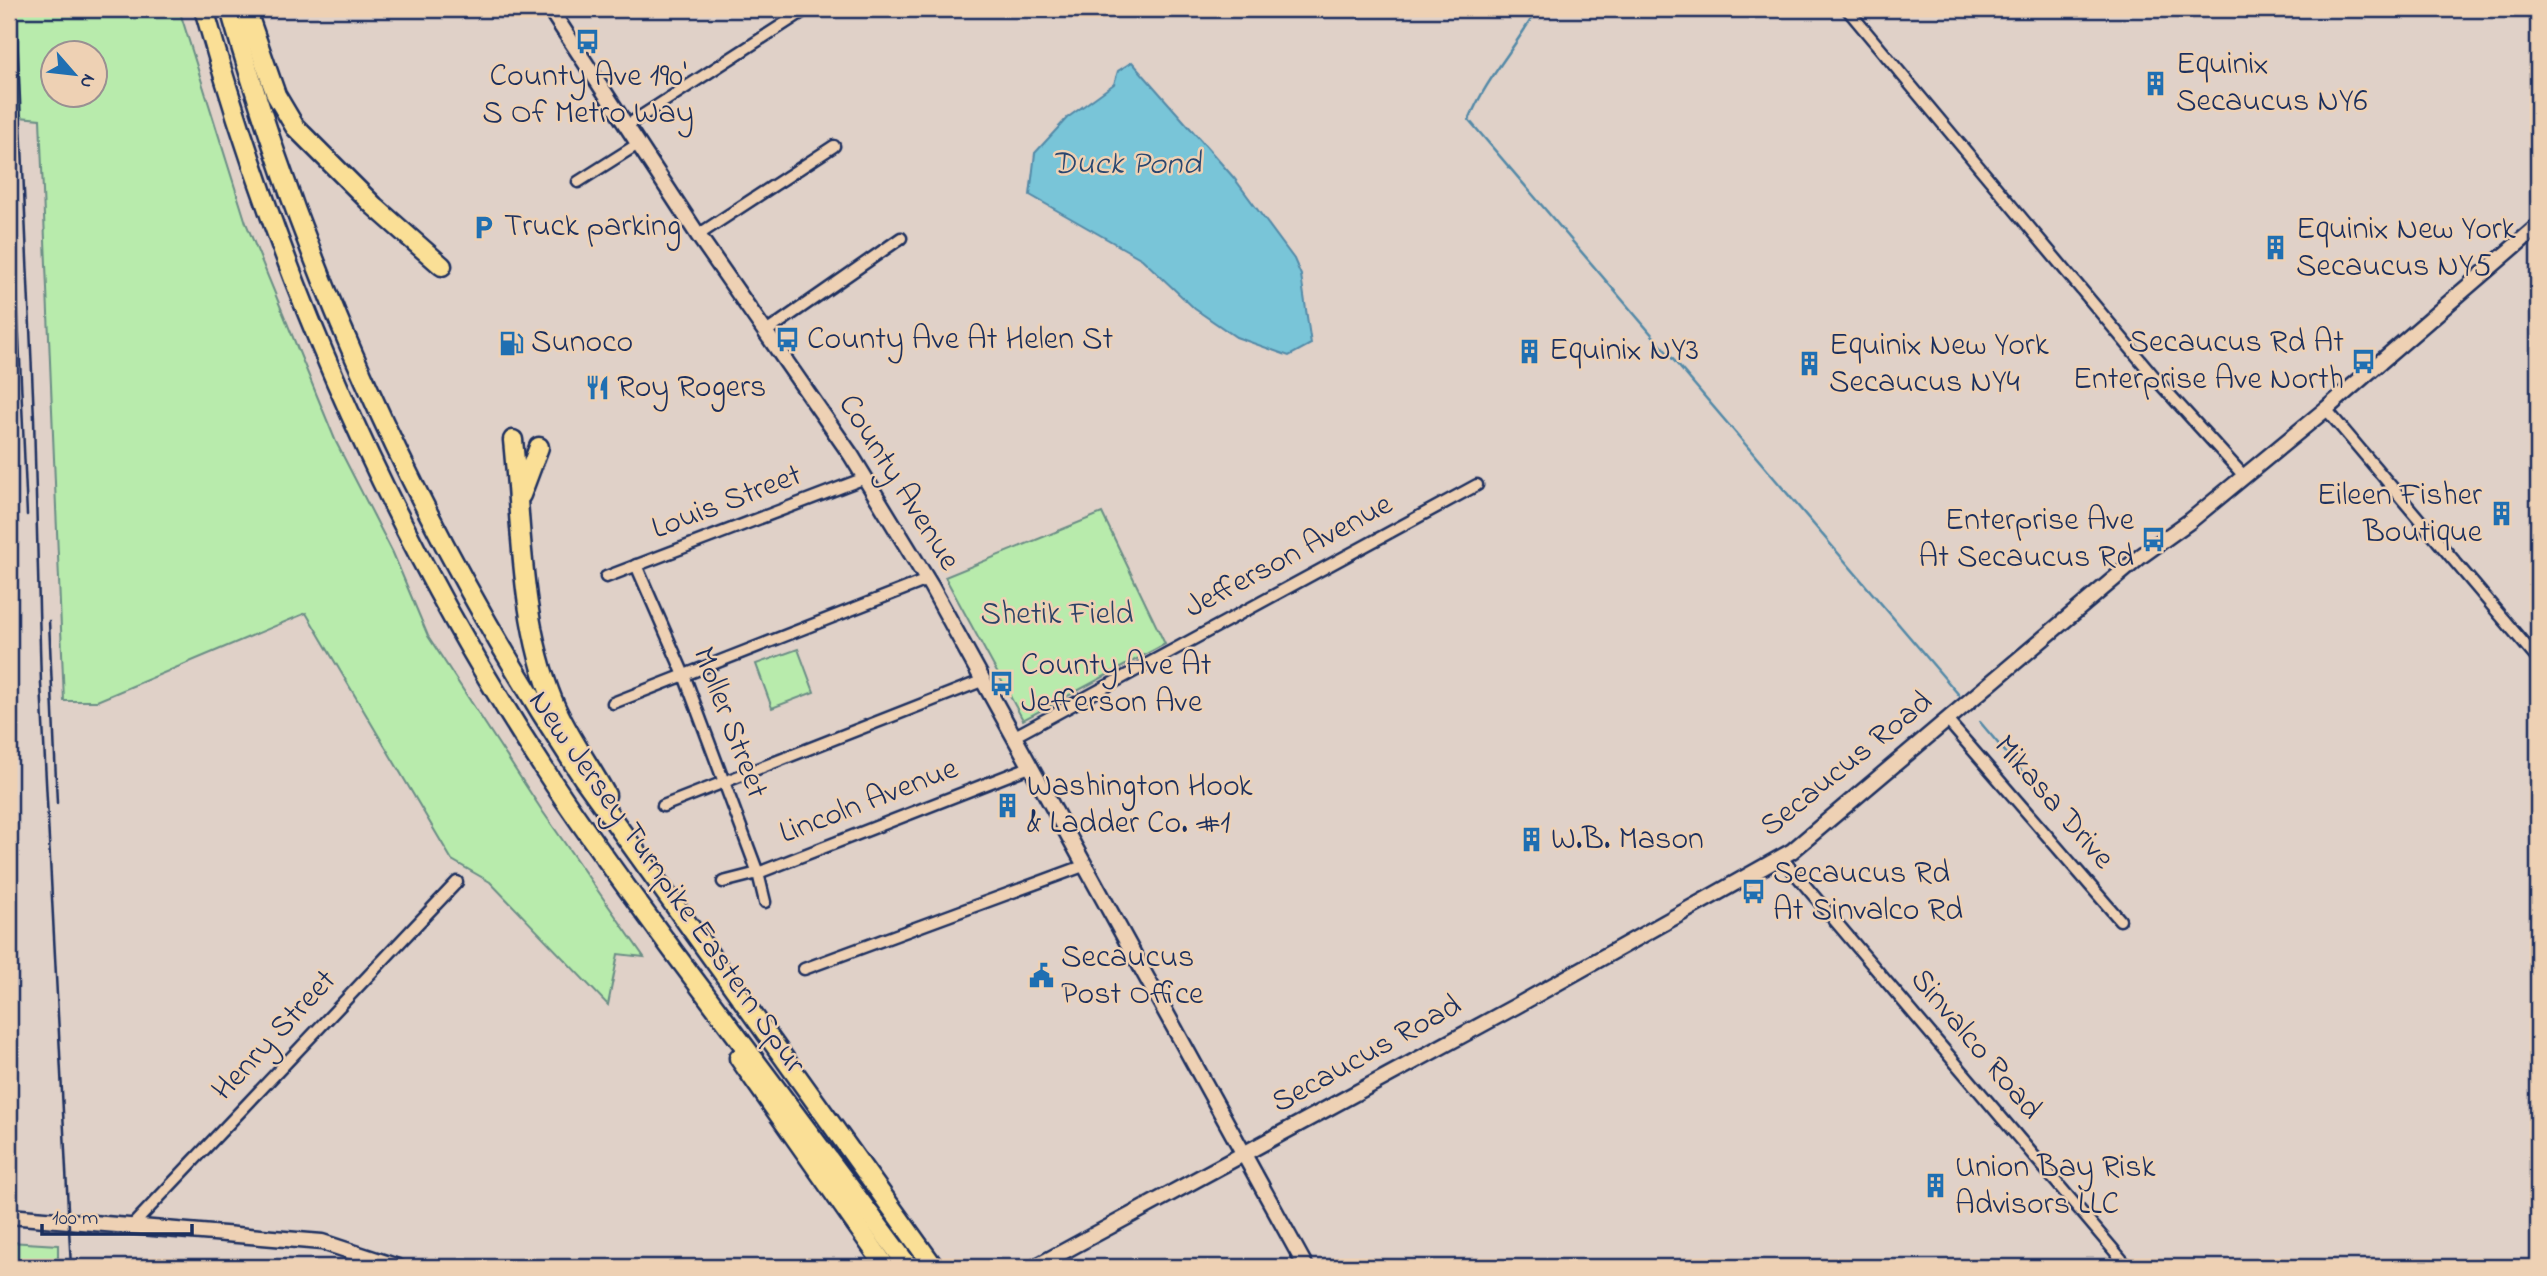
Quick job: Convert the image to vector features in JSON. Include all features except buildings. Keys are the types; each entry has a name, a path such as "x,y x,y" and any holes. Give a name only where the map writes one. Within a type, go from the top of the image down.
{"highway":[{"name":"New Jersey Turnpike Eastern Spur","path":"204,9 253,169 296,288 350,414 405,527 470,649 535,756 704,992 909,1267"},
{"name":"New Jersey Turnpike Eastern Spur","path":"230,9 270,141 309,249 394,448 453,562 532,699 648,872 934,1267"},
{"path":"246,9 276,95 295,127 374,206 442,266"},
{"path":"513,440 531,621 545,681 559,713 648,872"},
{"path":"519,501 539,447"},
{"path":"704,992 739,1058 886,1267"},
{"path":"868,1212 898,1267"},
{"path":"913,1240 942,1267"}],"main road":[{"name":"County Avenue","path":"550,9 698,235 865,478 927,580 1306,1267"},
{"name":"Secaucus Road","path":"1035,1267 1792,850 2141,556 2245,477 2538,226"},
{"path":"9,1216 322,1242 398,1267"}],"street":[{"path":"626,126 807,9"},
{"path":"1847,9 2162,386 2245,477"},
{"path":"578,182 638,144"},
{"path":"698,235 834,146"},
{"path":"766,332 901,238"},
{"path":"2326,409 2538,660"},
{"name":"Louis Street","path":"606,577 865,478"},
{"name":"Jefferson Avenue","path":"1015,736 1477,485"},
{"name":"Moller Street","path":"636,565 684,675 758,873 765,902"},
{"path":"613,703 927,580"},
{"path":"663,806 984,680"},
{"name":"Mikasa Drive","path":"1947,720 2120,920"},
{"name":"Lincoln Avenue","path":"723,882 758,873 1032,766"},
{"name":"Sinvalco Road","path":"1781,856 2128,1267"},
{"path":"804,969 1086,865"},
{"name":"Henry Street","path":"131,1227 457,882"}],"green space":[{"path":"9,9 179,9 246,223 336,442 393,553 428,636 543,812 644,957 618,954 608,1005 490,882 452,860 306,613 97,701 64,701 40,119 9,116"},
{"name":"Shetik Field","path":"1102,513 1165,644 1023,720 945,577"},
{"path":"798,649 814,692 772,708 756,664"},
{"path":"9,1242 58,1245 58,1267 9,1267"}],"water":[{"name":"Duck Pond","path":"1132,62 1234,178 1294,259 1301,275 1311,344 1289,356 1236,337 1195,309 1142,259 1030,195 1035,153 1067,118 1114,84 1118,71"}],"waterway":[{"path":"1537,9 1483,91 1469,120 1959,695"},
{"path":"1980,722 2034,786"}],"railway":[{"path":"16,9 34,418 41,684 71,1267"},
{"path":"9,115 27,515"},
{"path":"49,621 57,803"}],"place":[{"name":"County Ave 190' S Of Metro Way","path":"588,41"},
{"name":"Equinix Secaucus NY6","path":"2156,83"},
{"name":"Truck parking","path":"484,227"},
{"name":"Equinix New York Secaucus NY5","path":"2276,248"},
{"name":"County Ave At Helen St","path":"787,340"},
{"name":"Sunoco","path":"511,343"},
{"name":"Equinix NY3","path":"1529,351"},
{"name":"Secaucus Rd At Enterprise Ave North","path":"2364,361"},
{"name":"Equinix New York Secaucus NY4","path":"1809,364"},
{"name":"Roy Rogers","path":"597,388"},
{"name":"Eileen Fisher Boutique","path":"2502,514"},
{"name":"Enterprise Ave At Secaucus Rd","path":"2154,539"},
{"name":"County Ave At Jefferson Ave","path":"1001,684"},
{"name":"Washington Hook & Ladder Co. #1","path":"1007,805"},
{"name":"W.B. Mason","path":"1531,840"},
{"name":"Secaucus Rd At Sinvalco Rd","path":"1753,892"},
{"name":"Secaucus Post Office","path":"1041,976"},
{"name":"Union Bay Risk Advisors LLC","path":"1935,1186"}]}
